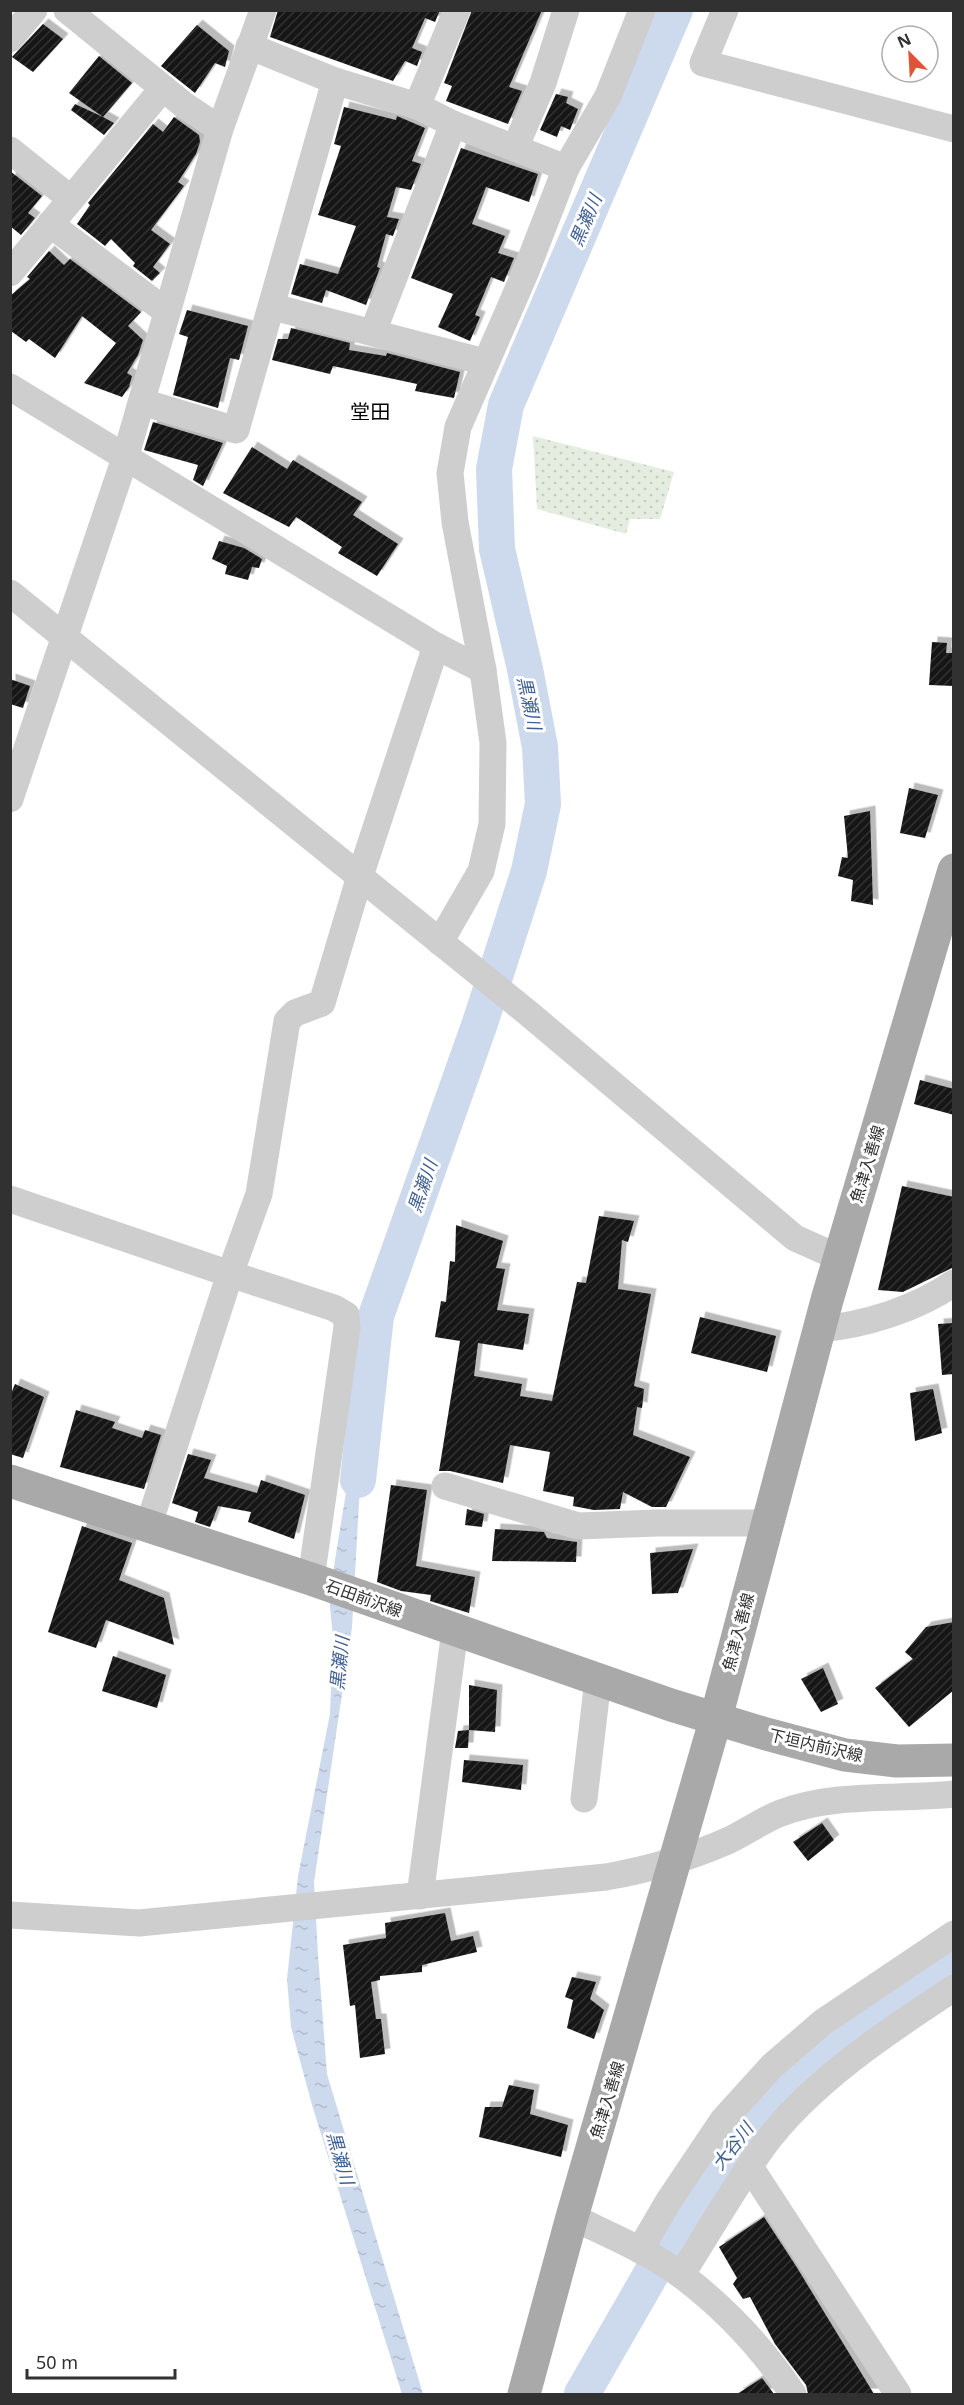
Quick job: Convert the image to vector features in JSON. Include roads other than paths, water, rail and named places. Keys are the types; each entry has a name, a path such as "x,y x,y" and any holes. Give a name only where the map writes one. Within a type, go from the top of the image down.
{"main road":[{"name":"魚津入善線","path":"524,2394 572,2217 716,1718 840,1258 948,909 954,870"},
{"name":"石田前沢線","path":"10,1481 311,1579 598,1680 716,1718"},
{"name":"下垣内前沢線","path":"716,1718 845,1755 897,1761 954,1760"}],"street":[{"path":"10,39 34,10"},
{"path":"67,10 163,88 220,129"},
{"path":"10,799 126,455 220,129 263,10"},
{"path":"417,106 457,10"},
{"path":"515,148 543,83 566,10"},
{"path":"450,951 481,871 492,824 493,743 483,670 455,522 450,473 458,427 526,271 566,168 608,96 642,10"},
{"path":"725,10 703,63 954,129"},
{"path":"249,46 335,81 417,106 453,124 566,168"},
{"path":"142,402 236,430 273,307 335,81"},
{"path":"10,273 163,88"},
{"path":"373,332 453,124"},
{"path":"10,150 71,199"},
{"path":"51,224 167,312"},
{"path":"273,307 485,362"},
{"path":"10,387 126,455 436,646 483,670"},
{"path":"10,593 528,1013 795,1238 840,1258"},
{"path":"148,1527 230,1274 259,1194 287,1021 295,1013 322,1004 360,876 436,646"},
{"path":"10,1199 334,1308 346,1315 347,1327 311,1579"},
{"path":"820,1329 845,1327 912,1305 954,1283"},
{"path":"445,1486 578,1526 767,1523"},
{"path":"420,1896 454,1630"},
{"path":"584,1799 598,1680"},
{"path":"10,1915 140,1923 335,1905 634,1872 725,1842 781,1813 814,1803 874,1795 954,1794"},
{"path":"640,2250 668,2202 723,2120 772,2066 823,2022 954,1934"},
{"path":"681,2275 763,2147 784,2123 849,2062 954,1988"},
{"path":"750,2167 898,2394"},
{"path":"572,2217 640,2250 681,2275 754,2342 793,2394"}],"water":[{"path":"367,1363 352,1627 314,1882 327,2074 423,2394 402,2394 312,2105 291,2027 287,1979 298,1876 330,1714 333,1637 329,1597"}],"waterway":[{"name":"黒瀬川","path":"358,1480 376,1316 480,1023 529,871 543,804 540,747 525,669 497,549 494,469 506,405 675,10"},
{"name":"大谷川","path":"582,2394 703,2184 763,2106 851,2028 954,1961"}],"district":[{"name":"堂田","path":"370,411"}]}
